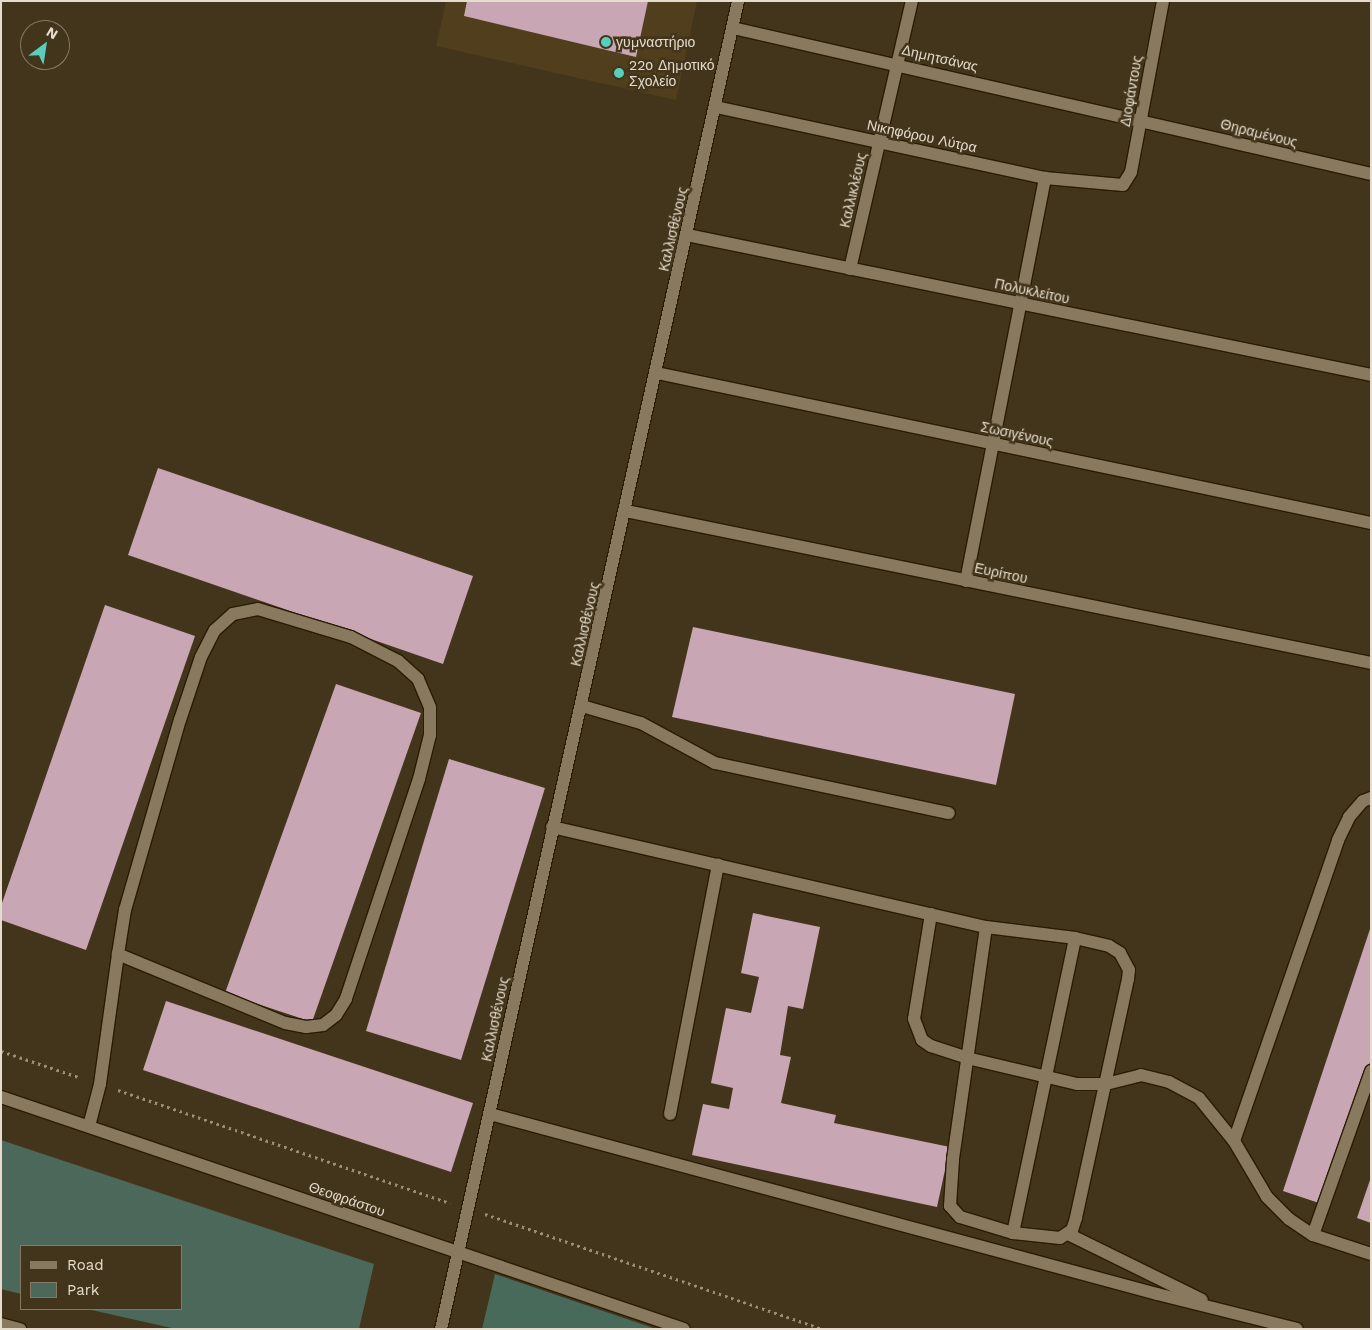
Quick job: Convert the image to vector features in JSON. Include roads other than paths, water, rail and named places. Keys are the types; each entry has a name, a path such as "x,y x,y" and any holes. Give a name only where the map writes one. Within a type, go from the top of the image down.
{"street":[{"name":"Καλλισθένους","path":"441,1329 456,1252 490,1114 552,827 582,706 626,511 738,1"},
{"name":"Καλλικλέους","path":"850,269 912,1"},
{"name":"Διοφάντους","path":"1123,185 1131,172 1163,1"},
{"name":"Δημητσάνας","path":"733,28 897,63 1141,119"},
{"name":"Νικηφόρου Λύτρα","path":"716,107 1045,178 1123,185"},
{"name":"Θηραμένους","path":"1141,119 1371,174"},
{"path":"966,581 1045,178"},
{"name":"Πολυκλείτου","path":"687,235 1371,375"},
{"name":"Σωσιγένους","path":"657,373 992,445 1371,523"},
{"name":"Ευρίπου","path":"626,511 1371,662"},
{"path":"89,1126 100,1084 118,954 126,910 164,773 201,657 215,630 233,614 258,609 351,637 398,661 418,679 430,707 430,735 419,779 346,999 336,1015 323,1025 306,1027 285,1023 118,954"},
{"path":"582,706 641,723 716,762 949,813"},
{"path":"1234,1142 1338,840 1349,817 1363,801 1371,798"},
{"path":"552,827 986,927 1075,938 1109,946 1120,953 1128,970 1106,1084 1076,1218 1068,1234"},
{"path":"670,1114 718,865"},
{"path":"931,914 914,1019 916,1030 922,1040 931,1046 967,1058 1077,1084 1106,1084 1142,1075 1169,1082 1199,1098 1234,1142 1267,1197 1289,1219 1313,1235 1371,1254"},
{"path":"986,927 967,1058 950,1206 960,1217 1013,1233 1047,1239 1068,1234 1227,1312"},
{"path":"1013,1233 1075,938"},
{"path":"1313,1235 1371,1071"},
{"name":"Θεοφράστου","path":"1,1096 684,1329"},
{"path":"490,1114 1227,1312 1297,1329"},
{"path":"4,1326 20,1329"}],"place":[{"name":"γυμναστήριο","path":"606,42"},
{"name":"22ο Δημοτικό Σχολείο","path":"619,73"}]}
